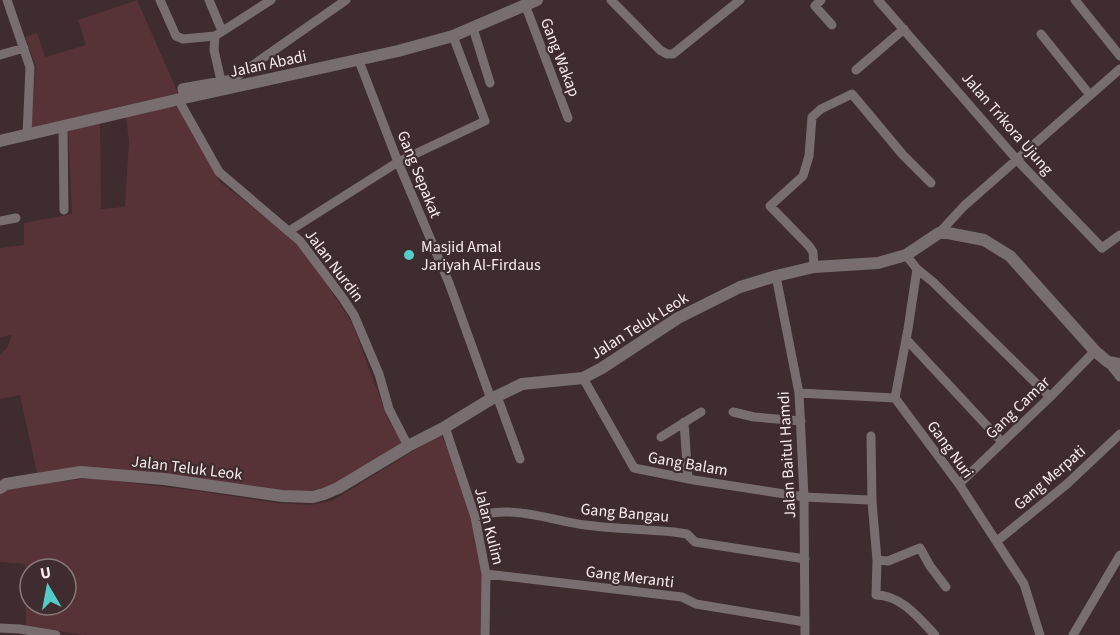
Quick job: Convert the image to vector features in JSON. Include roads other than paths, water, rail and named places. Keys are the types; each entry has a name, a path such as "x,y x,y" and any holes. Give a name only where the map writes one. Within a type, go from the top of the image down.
{"street":[{"path":"7,0 30,67 27,135"},
{"path":"160,0 176,36 180,39 219,33 258,4 271,0"},
{"path":"209,0 219,33 213,50 222,86 346,0"},
{"name":"Jalan Abadi","path":"0,141 63,128 181,95 359,61 453,36 526,7 537,0"},
{"path":"612,0 660,50 667,54 672,54 740,0"},
{"path":"722,0 730,8"},
{"path":"821,0 815,6 832,25"},
{"name":"Jalan Trikora Ujung","path":"878,0 1018,160 1102,248 1120,235"},
{"path":"1075,0 1120,56"},
{"name":"Gang Wakap","path":"526,7 568,118"},
{"path":"473,28 490,83"},
{"path":"856,70 904,29"},
{"path":"1041,34 1090,95"},
{"path":"289,231 398,162 485,121 453,36"},
{"path":"0,55 24,48"},
{"name":"Gang Sepakat","path":"359,61 520,459"},
{"path":"939,233 964,206 1120,69"},
{"path":"814,267 813,252 809,246 770,206 803,176 809,156 812,117 821,109 852,94 903,155 931,183"},
{"name":"Jalan Nurdin","path":"181,95 219,171 289,231 312,255 354,315 379,374 389,410 408,446"},
{"path":"63,128 64,210"},
{"path":"0,221 16,218"},
{"path":"939,233 984,240 1010,256 1095,351 1114,363 1120,377"},
{"name":"Jalan Teluk Leok","path":"0,488 6,484 81,472 164,479 282,496 313,497 338,488 408,446 445,428 522,384 583,378 619,358 678,318 740,287 814,267 878,263 906,255 939,233"},
{"path":"906,255 917,269 1050,397"},
{"path":"799,393 896,398 917,269"},
{"name":"Jalan Baitul Hamdi","path":"776,276 799,393 804,497 805,635"},
{"path":"906,339 1002,442"},
{"name":"Gang Camar","path":"958,484 1095,351"},
{"name":"Gang Balam","path":"583,378 632,466 688,479 804,497 872,502"},
{"name":"Gang Nuri","path":"896,398 958,484 1024,584 1040,635"},
{"path":"661,436 701,412"},
{"path":"733,412 801,421"},
{"path":"684,422 688,479"},
{"name":"Jalan Kulim","path":"445,428 475,517 486,574 485,635"},
{"name":"Gang Merpati","path":"997,541 1067,484 1120,434"},
{"path":"870,436 877,560 876,595 897,599 935,635"},
{"name":"Gang Bangau","path":"475,517 488,512 517,512 584,525 687,534 695,542 805,559"},
{"path":"877,560 888,561 920,548 946,587"},
{"path":"1073,635 1120,555"},
{"name":"Gang Meranti","path":"486,574 682,597 696,604 805,622"},
{"path":"0,628 56,635"}],"place":[{"name":"Masjid Amal Jariyah Al-Firdaus","path":"409,255"}]}
